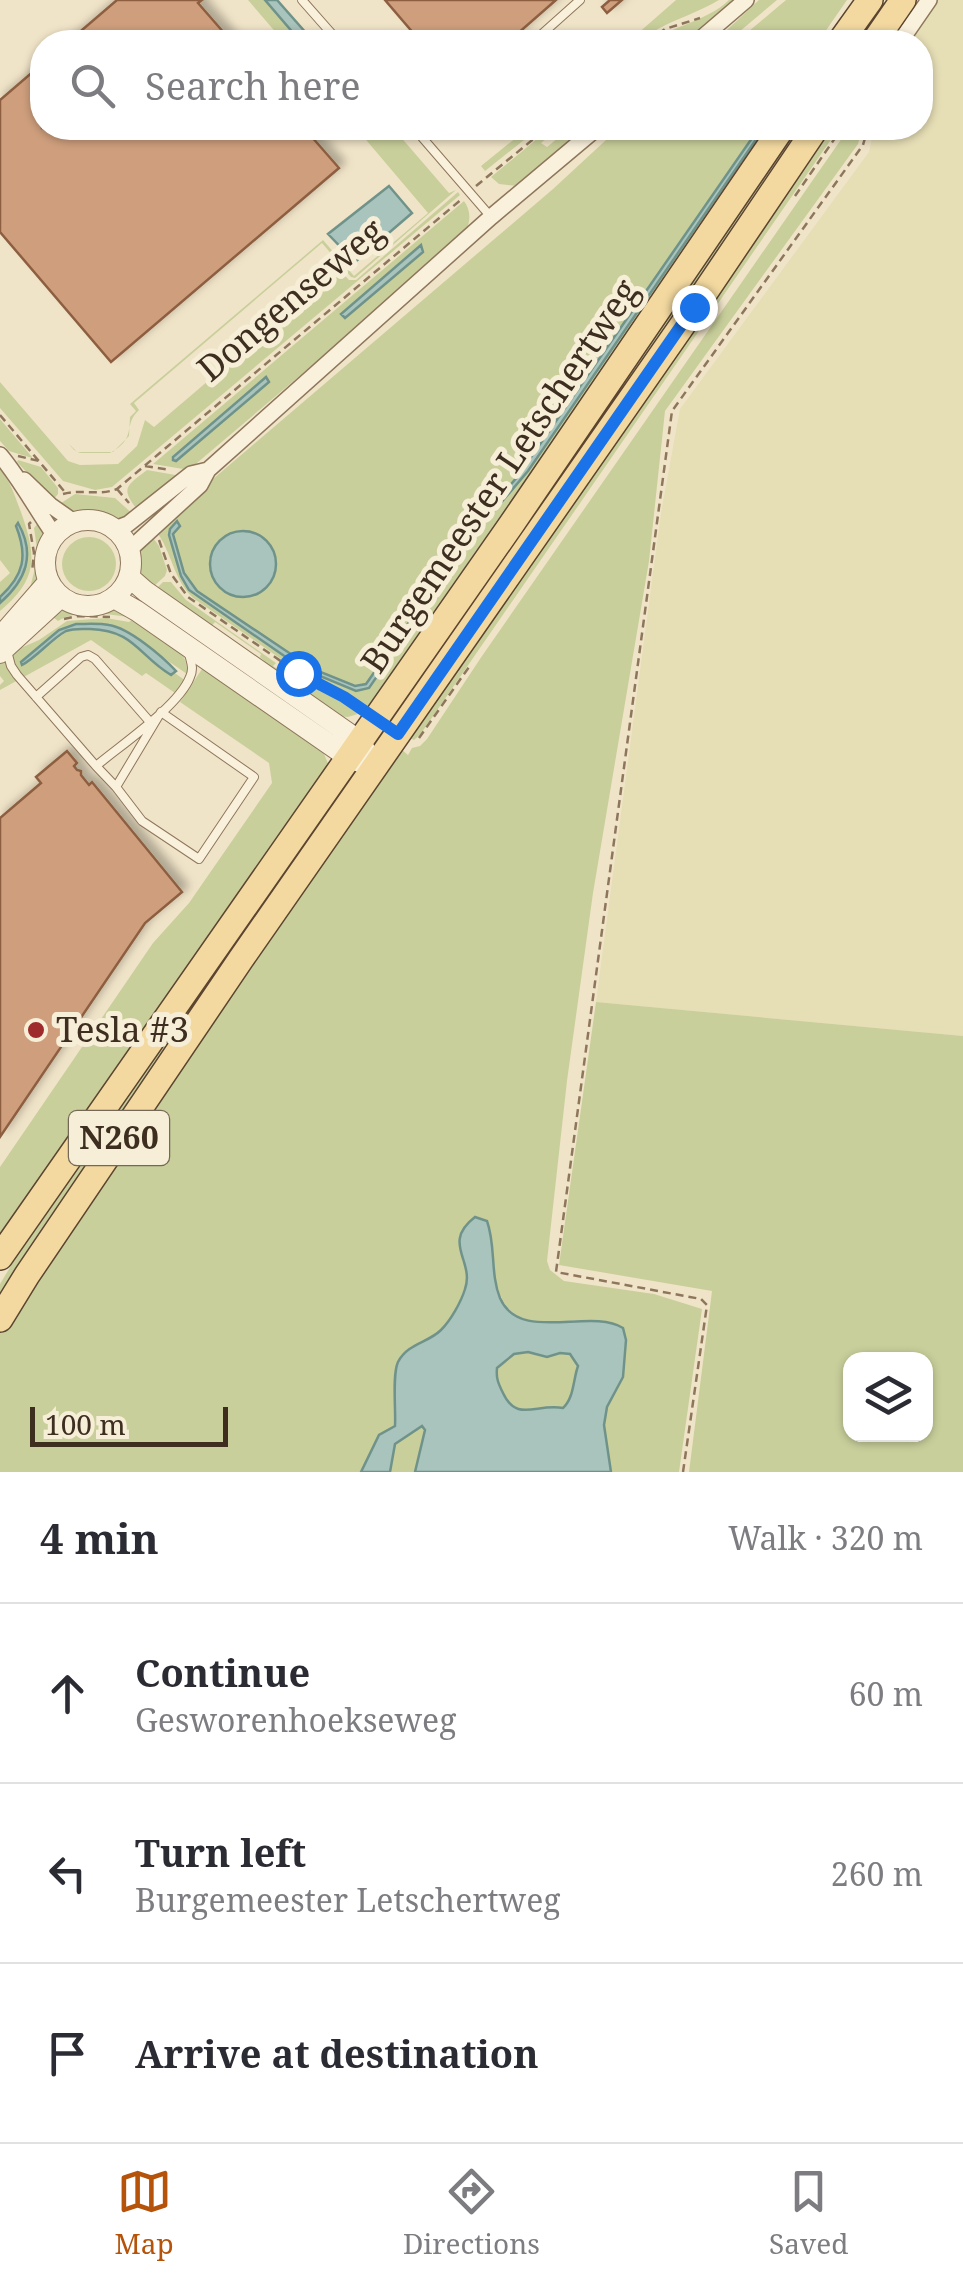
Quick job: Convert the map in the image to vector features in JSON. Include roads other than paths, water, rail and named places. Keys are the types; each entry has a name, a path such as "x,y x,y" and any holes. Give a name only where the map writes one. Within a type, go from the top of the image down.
{"main road":[{"path":"849,30 870,0"},
{"path":"882,30 902,0"},
{"name":"Burgemeester Letschertweg","path":"0,1257 355,750 774,140"},
{"name":"Burgemeester Letschertweg","path":"0,1318 176,1054 808,140"}],"street":[{"path":"711,30 746,0"},
{"path":"909,30 930,0"},
{"name":"Dongenseweg","path":"115,530 145,521 200,484 200,472 583,140"},
{"path":"0,454 55,536"},
{"path":"17,476 74,522"},
{"name":"Dongenseweg","path":"129,550 145,521"},
{"path":"74,522 100,522 115,530 126,542 132,563 121,592 104,603 82,606 55,589 46,562 55,536 74,522"},
{"path":"130,576 374,767"},
{"path":"2,645 44,614 55,589"},
{"path":"2,645 55,589"},
{"path":"114,598 355,750"}],"lane":[{"path":"302,0 328,30"},
{"path":"546,30 580,0"},
{"path":"424,140 492,217"},
{"path":"2,645 11,666 142,821 199,859 254,777 162,712"},
{"path":"96,766 178,696 191,677 185,645"},
{"path":"36,697 88,655 95,658 150,722"},
{"path":"116,787 162,712"}],"water":[{"path":"265,0 277,0 303,30 291,30"},
{"path":"751,140 756,140 528,471 482,525 369,688 356,691 303,669 189,590 169,535 177,521 180,526 173,534 184,573 197,591 313,669 355,686 366,684 479,522 518,476"},
{"path":"389,186 412,213 355,262 328,234"},
{"path":"421,245 423,252 345,318 341,314"},
{"path":"266,377 269,382 173,460 173,457"},
{"path":"18,523 26,546 26,566 0,603 22,564"},
{"path":"243,531 256,533 266,541 274,551 274,577 266,587 256,595 243,597 230,595 220,587 212,577 210,564 212,551 220,541 230,533"},
{"path":"76,624 105,624 126,631 176,671 171,675 117,634 90,629 66,631 22,665 59,630"},
{"path":"475,1217 487,1221 497,1289 510,1312 539,1322 593,1321 623,1328 623,1377 607,1407 604,1425 611,1472 415,1472 425,1430 422,1426 395,1444 390,1472 361,1472 379,1435 395,1426 398,1362 407,1351 441,1330 461,1299 467,1279 460,1244 465,1226","holes":["528,1352 547,1357 570,1354 578,1366 567,1404 563,1408 528,1410 514,1407 500,1386 497,1368 514,1354"]}],"place":[{"name":"Tesla #3","path":"36,1030"}]}
